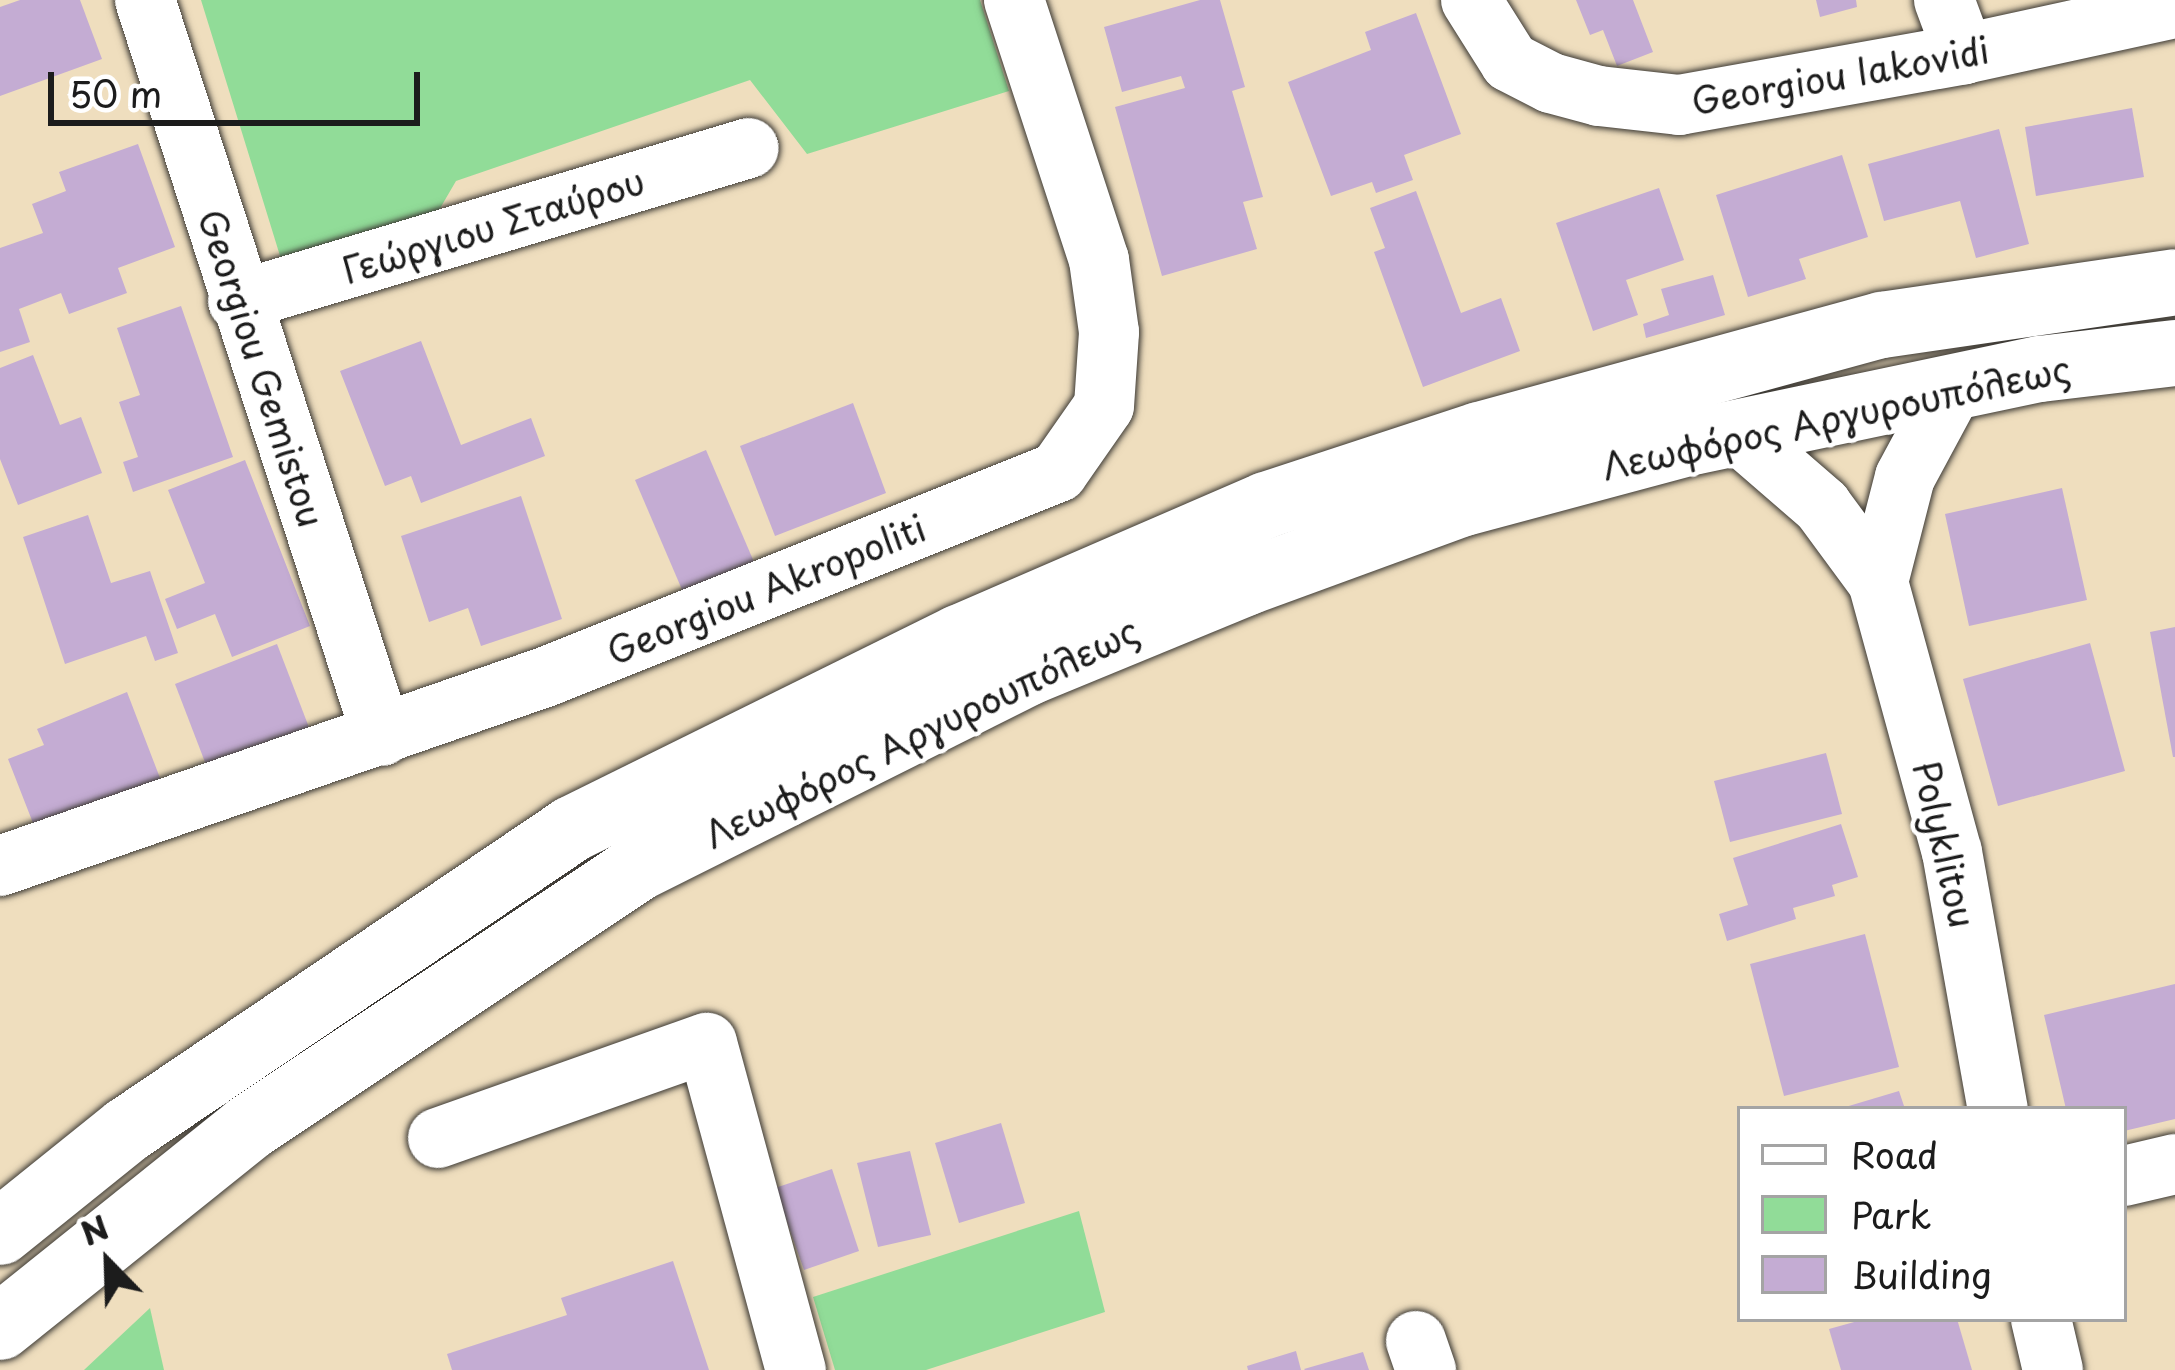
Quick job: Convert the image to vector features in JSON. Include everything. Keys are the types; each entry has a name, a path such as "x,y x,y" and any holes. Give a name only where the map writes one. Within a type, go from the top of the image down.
{"main road":[{"name":"Λεωφόρος Αργυρουπόλεως","path":"0,1232 127,1130 572,829 765,729 1003,619 1266,505 1523,422 1882,325 2175,282"},
{"name":"Λεωφόρος Αργυρουπόλεως","path":"0,1327 248,1128 636,869 1027,673 1245,583 1464,503 1739,434 2040,369 2175,353"}],"street":[{"name":"Georgiou Gemistou","path":"145,0 238,301 382,736"},
{"name":"Georgiou Akropoliti","path":"0,866 382,736 1058,472 1104,406 1109,332 1099,260 1014,0"},
{"name":"Georgiou Iakovidi","path":"1471,0 1510,62 1551,83 1599,96 1679,105 1954,27 2175,8"},
{"name":"Γεώργιου Σταύρου","path":"238,301 749,148"},
{"path":"1878,581 1905,477 1953,388"},
{"path":"1739,434 1822,506 1878,581"},
{"name":"Polyklitou","path":"1878,581 1952,852 1997,1106"},
{"path":"438,1138 707,1043 796,1370"},
{"path":"2127,1176 2175,1164"},
{"path":"2042,1322 2053,1370"}],"green space":[{"path":"201,0 980,0 1009,91 807,154 750,80 456,181 428,229 285,272"},
{"path":"1079,1211 1105,1312 926,1370 835,1370 813,1297"},
{"path":"150,1308 164,1370 84,1370"}],"building":[{"path":"20,0 80,0 102,59 0,96 0,7"},
{"path":"1200,0 1220,0 1245,87 1232,91 1263,197 1243,202 1257,249 1162,276 1115,107 1185,88 1181,76 1122,92 1104,27"},
{"path":"1576,0 1633,0 1653,52 1617,66 1603,30 1590,35"},
{"path":"1816,0 1856,0 1857,7 1820,17"},
{"path":"1416,13 1461,134 1404,155 1413,180 1376,193 1372,182 1331,196 1288,82 1371,50 1365,32"},
{"path":"2132,108 2144,177 2036,196 2025,127"},
{"path":"1999,129 2029,244 1976,258 1960,201 1884,221 1868,164"},
{"path":"138,144 175,247 118,268 127,293 69,314 61,293 19,309 30,342 0,352 0,248 43,233 32,204 66,191 59,172"},
{"path":"1842,155 1868,237 1799,259 1806,279 1748,297 1716,195"},
{"path":"1659,188 1684,260 1626,280 1638,315 1593,331 1556,223"},
{"path":"1416,191 1461,313 1501,298 1520,351 1423,387 1374,252 1385,248 1370,208"},
{"path":"1713,275 1725,315 1646,338 1643,324 1669,315 1661,289"},
{"path":"181,306 233,457 133,492 123,462 138,457 119,402 140,395 117,328"},
{"path":"421,341 461,445 531,418 545,456 421,503 411,476 385,486 340,371"},
{"path":"33,355 60,425 81,417 102,473 18,505 0,459 0,368"},
{"path":"853,403 886,493 775,536 740,446"},
{"path":"706,450 757,569 686,599 635,480"},
{"path":"245,460 310,626 232,657 215,614 177,629 165,599 205,583 168,490"},
{"path":"2062,488 2087,600 1969,626 1945,514"},
{"path":"521,496 562,619 481,646 468,608 429,622 401,536"},
{"path":"88,515 111,583 150,571 178,653 155,661 146,636 65,664 23,537"},
{"path":"2175,627 2175,757 2173,757 2150,632"},
{"path":"2090,643 2125,771 1998,806 1963,679"},
{"path":"277,644 315,743 213,783 175,684"},
{"path":"127,692 165,791 40,841 8,759 44,745 37,729"},
{"path":"1826,753 1842,814 1730,842 1714,781"},
{"path":"1841,824 1858,877 1832,885 1835,896 1793,908 1796,919 1727,941 1719,914 1748,905 1733,858"},
{"path":"1865,934 1899,1067 1784,1096 1750,964"},
{"path":"2175,984 2175,1119 2127,1130 2127,1106 2065,1106 2044,1015"},
{"path":"1899,1091 1904,1106 1849,1106"},
{"path":"1001,1123 1025,1203 959,1223 935,1143"},
{"path":"910,1151 931,1235 878,1247 857,1163"},
{"path":"832,1169 859,1251 804,1270 775,1188"},
{"path":"673,1261 709,1370 452,1370 447,1354 567,1315 561,1298"},
{"path":"1854,1322 1958,1322 1972,1370 1841,1370 1829,1329"},
{"path":"1296,1351 1301,1370 1248,1370 1247,1366"},
{"path":"1363,1352 1369,1370 1304,1369"}]}
